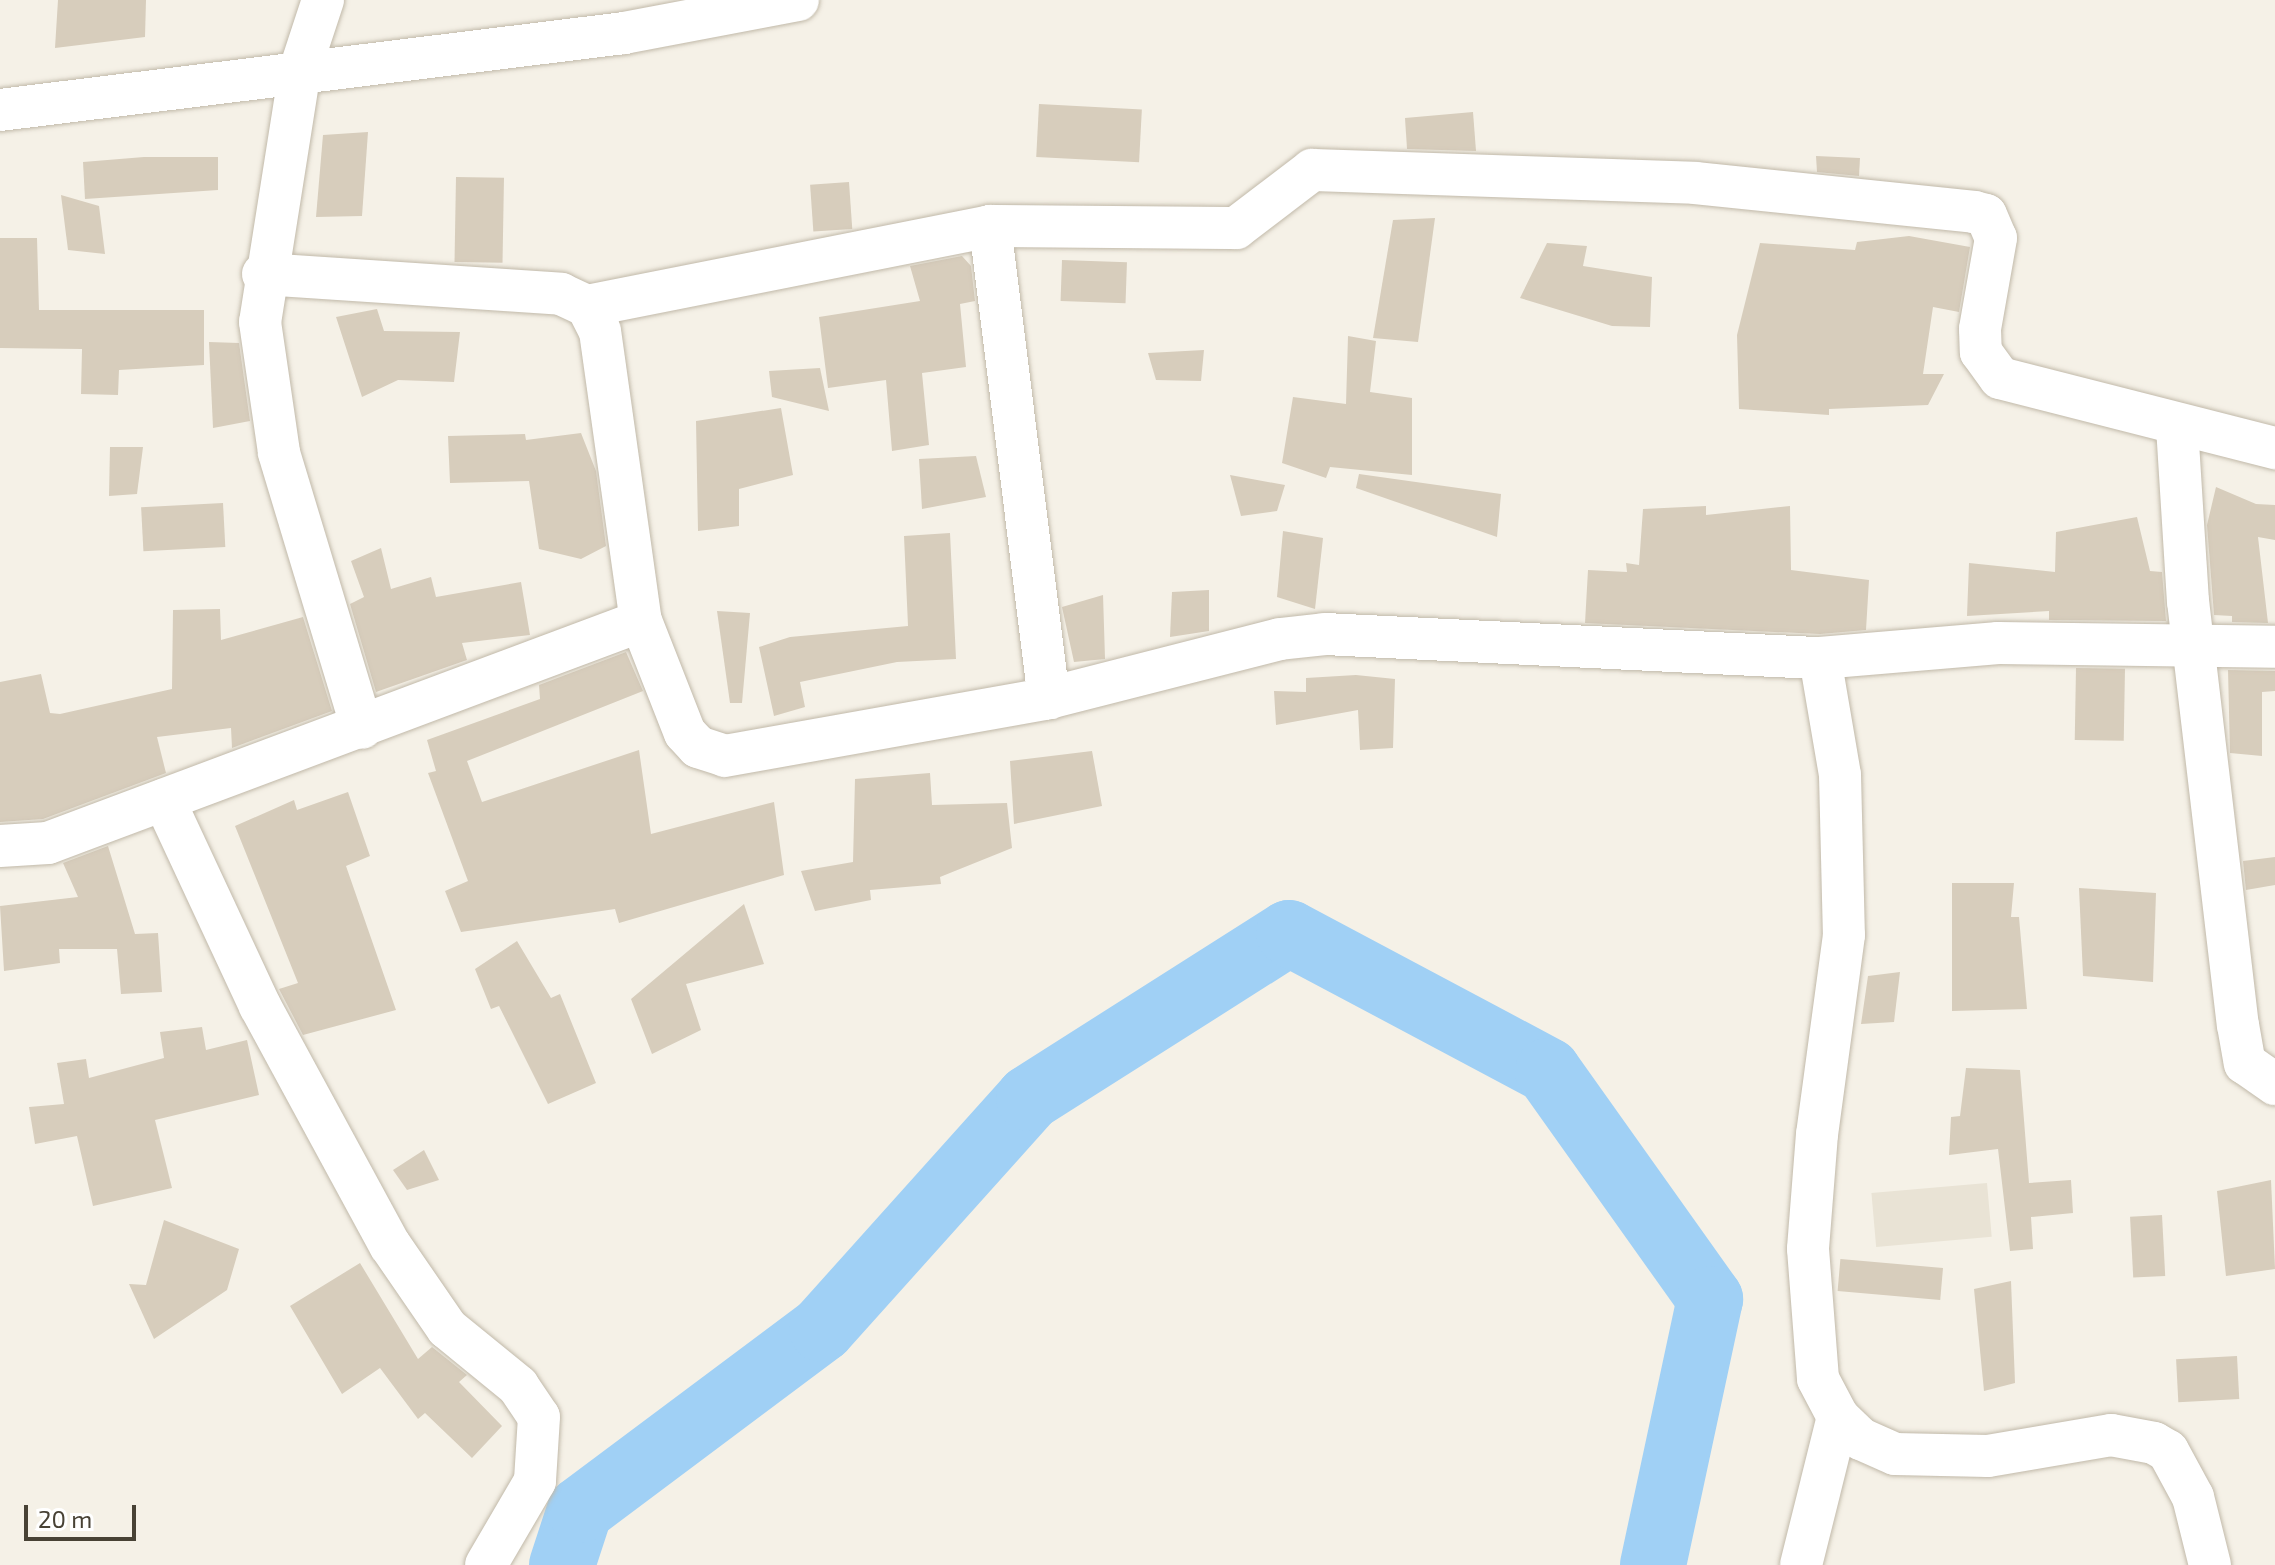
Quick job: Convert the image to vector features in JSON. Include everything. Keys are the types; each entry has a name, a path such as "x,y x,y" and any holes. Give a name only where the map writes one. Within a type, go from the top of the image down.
{"street":[{"path":"323,0 300,70 263,274 260,322 279,453 362,728"},
{"path":"0,110 300,70 624,33 798,0"},
{"path":"263,274 561,294 587,306 990,226 1236,228 1276,204 1288,184 1312,170 1695,183 1986,215 1996,238 1980,329 1989,369 2022,386 2177,427 2275,448"},
{"path":"990,226 1049,698"},
{"path":"587,306 600,331 641,621 685,733 698,747 725,756 1049,698 1280,639 1325,634 1820,658 1998,643 2275,647"},
{"path":"2177,427 2194,647 2238,1025 2245,1063 2275,1084"},
{"path":"0,846 48,843 641,621"},
{"path":"1820,658 1840,775 1844,935 1817,1134 1808,1249 1818,1379 1838,1417 1861,1439 1895,1454 1942,1459 2111,1435 2154,1443 2168,1451 2193,1497 2210,1565"},
{"path":"164,800 260,1006 390,1245 447,1328 518,1386 539,1417 535,1481 486,1565"},
{"path":"1801,1565 1838,1417"}],"shaded area":[{"path":"1987,1183 1992,1237 1876,1247 1871,1193"}],"building":[{"path":"58,0 146,0 145,37 55,48"},
{"path":"1039,104 1142,109 1139,162 1036,157"},
{"path":"1473,112 1476,151 1407,149 1405,118"},
{"path":"368,132 362,216 316,217 323,135"},
{"path":"1816,156 1860,158 1859,176 1817,172"},
{"path":"144,157 218,157 218,190 85,199 83,162"},
{"path":"456,177 504,178 503,263 455,262"},
{"path":"849,182 852,229 813,232 810,185"},
{"path":"61,195 99,206 105,254 68,250"},
{"path":"1435,218 1418,342 1373,338 1393,220"},
{"path":"1909,236 1970,247 1959,312 1933,307 1923,374 1944,374 1928,405 1829,409 1829,415 1739,409 1737,335 1760,243 1855,250 1857,242"},
{"path":"0,238 37,238 39,310 204,310 204,365 119,370 118,395 81,394 82,349 0,348"},
{"path":"1547,243 1587,246 1583,266 1652,277 1650,327 1612,326 1520,298"},
{"path":"962,256 971,266 975,301 960,304 966,367 922,373 929,445 892,451 886,380 828,388 819,317 920,301 910,266"},
{"path":"1062,260 1127,262 1126,303 1061,301"},
{"path":"377,309 384,331 460,332 454,382 398,380 362,397 336,317"},
{"path":"1348,336 1376,341 1370,392 1412,398 1412,475 1330,467 1326,478 1282,463 1293,397 1346,404"},
{"path":"209,342 239,343 250,421 213,428"},
{"path":"1204,350 1201,381 1156,380 1148,353"},
{"path":"820,368 829,411 772,397 769,371"},
{"path":"781,408 793,475 739,489 739,526 698,531 696,421"},
{"path":"581,433 596,471 606,546 581,559 539,549 529,481 450,483 448,436 525,434 526,440"},
{"path":"110,447 143,447 137,494 109,496"},
{"path":"976,456 986,497 922,509 919,459"},
{"path":"1359,474 1501,494 1497,537 1356,488"},
{"path":"1230,475 1285,485 1277,511 1241,516"},
{"path":"2216,487 2256,504 2275,505 2275,540 2258,537 2268,623 2232,622 2232,616 2214,615 2207,525"},
{"path":"223,503 225,547 143,551 141,507"},
{"path":"1706,506 1706,515 1790,506 1791,570 1869,580 1866,630 1820,634 1585,623 1588,570 1627,572 1626,563 1639,565 1643,509"},
{"path":"2137,517 2150,571 2162,572 2166,621 2049,620 2049,611 1967,616 1969,563 2055,572 2056,532"},
{"path":"1283,531 1323,538 1315,609 1277,597"},
{"path":"950,533 956,659 897,662 800,682 805,707 774,716 759,647 790,637 908,626 904,536"},
{"path":"381,548 391,589 431,577 436,597 521,582 530,635 462,643 467,660 376,692 350,604 364,597 351,561"},
{"path":"1209,590 1209,631 1170,637 1172,592"},
{"path":"1103,595 1105,659 1074,662 1062,607"},
{"path":"220,609 221,640 303,617 332,711 232,748 231,728 157,737 166,773 43,819 0,822 0,682 41,674 50,713 60,714 172,689 173,610"},
{"path":"717,611 750,613 742,703 730,703"},
{"path":"626,652 643,691 467,761 482,802 639,750 651,834 774,802 784,875 619,923 615,909 461,932 445,891 468,881 428,773 436,771 427,740 540,699 539,685"},
{"path":"2076,668 2125,669 2124,741 2075,740"},
{"path":"2228,670 2275,671 2275,691 2262,692 2262,756 2230,753"},
{"path":"1356,675 1395,679 1393,748 1360,750 1358,710 1276,725 1274,691 1306,692 1306,678"},
{"path":"1092,751 1102,806 1014,824 1010,761"},
{"path":"930,773 932,805 1007,803 1012,848 940,877 941,884 870,890 871,900 815,911 801,871 853,862 855,779"},
{"path":"348,792 370,856 346,866 396,1010 303,1035 279,989 298,983 235,826 294,800 297,810"},
{"path":"108,846 135,934 158,933 162,992 121,994 117,949 59,949 60,963 4,971 0,906 78,897 63,863"},
{"path":"2275,857 2275,885 2246,890 2243,861"},
{"path":"1952,883 2014,883 2011,917 2019,917 2027,1009 1952,1011"},
{"path":"2079,888 2156,893 2153,982 2083,976"},
{"path":"744,904 764,964 686,984 701,1030 652,1054 631,999"},
{"path":"517,941 551,998 560,994 596,1083 548,1104 499,1006 491,1009 475,969"},
{"path":"1900,972 1894,1022 1861,1024 1868,976"},
{"path":"202,1027 206,1050 247,1040 259,1095 155,1120 172,1188 93,1206 77,1136 35,1144 29,1107 64,1104 57,1063 86,1059 89,1078 164,1058 160,1032"},
{"path":"1966,1068 2020,1070 2029,1183 2071,1180 2073,1213 2031,1217 2033,1249 2010,1251 1998,1149 1949,1155 1951,1117 1960,1116"},
{"path":"424,1150 439,1180 407,1190 393,1170"},
{"path":"2271,1180 2275,1269 2226,1276 2217,1191"},
{"path":"2162,1215 2165,1276 2133,1278 2130,1217"},
{"path":"164,1220 239,1249 227,1290 154,1339 129,1284 146,1285"},
{"path":"1840,1259 1943,1268 1940,1300 1838,1291"},
{"path":"360,1263 418,1359 432,1347 467,1375 459,1382 502,1426 472,1458 425,1413 418,1419 380,1368 342,1394 290,1306"},
{"path":"2011,1281 2015,1383 1984,1391 1974,1289"},
{"path":"2237,1356 2239,1399 2178,1402 2176,1359"}],"waterway":[{"path":"562,1565 580,1510 822,1329 1029,1098 1289,933 1548,1071 1710,1299 1653,1565"}]}
